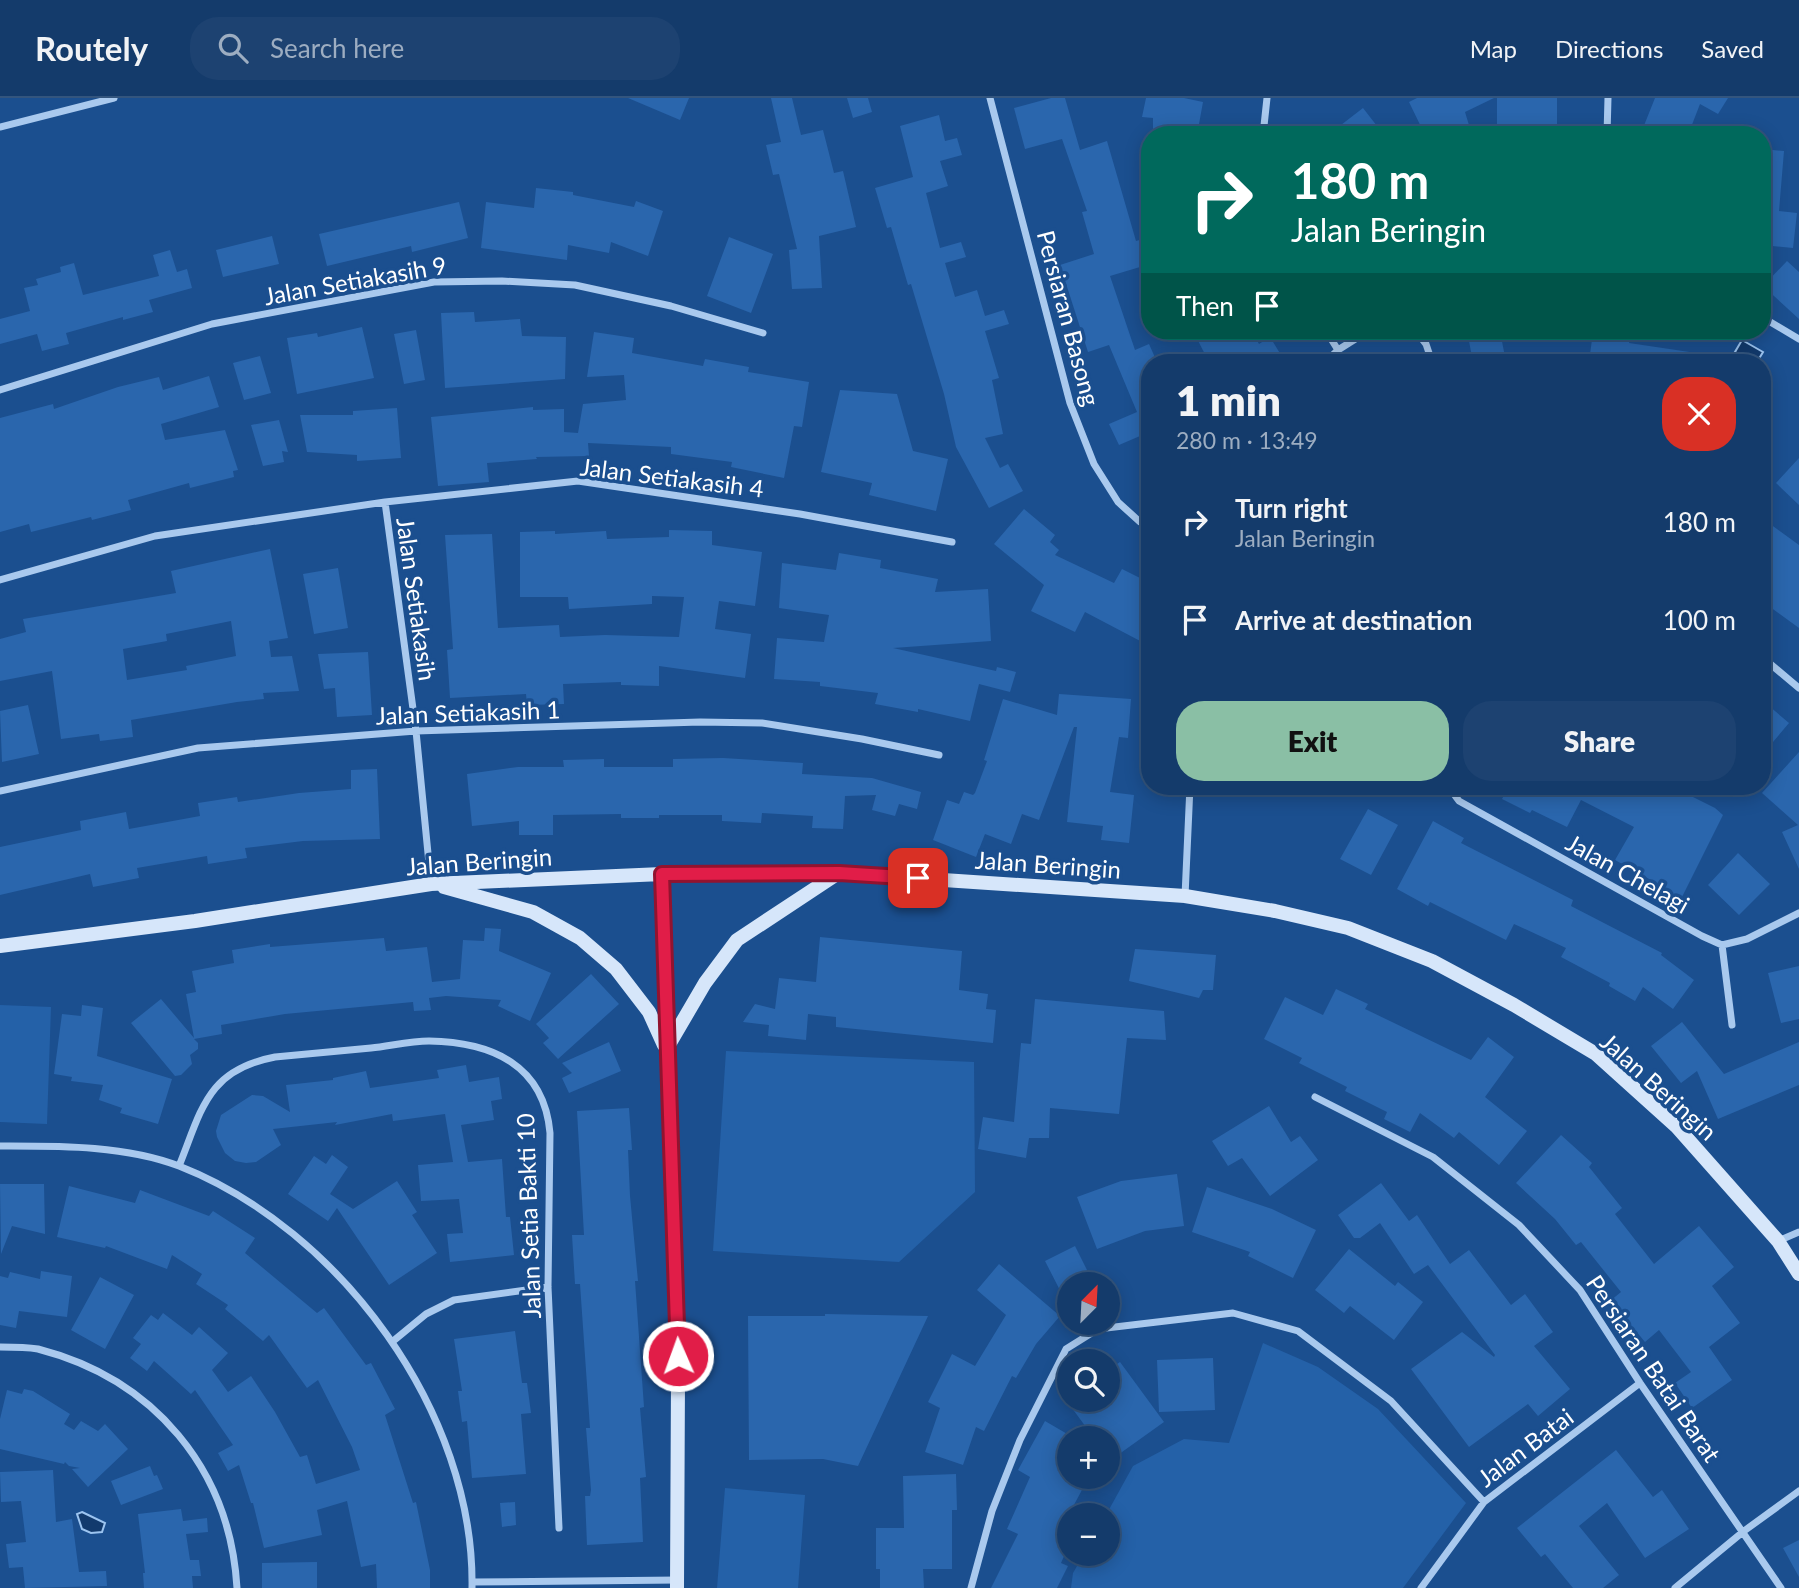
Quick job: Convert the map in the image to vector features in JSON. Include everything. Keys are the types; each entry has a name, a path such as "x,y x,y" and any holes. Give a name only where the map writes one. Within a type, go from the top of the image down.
{"street":[{"path":"0,127 114,98"},
{"name":"Persiaran Basong","path":"989,98 1070,404 1094,464 1118,502 1141,522"},
{"path":"1264,126 1267,98"},
{"path":"1607,126 1608,98"},
{"name":"Jalan Setiakasih 9","path":"0,390 212,324 434,282 502,281 575,285 671,306 764,333"},
{"path":"1771,322 1799,339"},
{"path":"1332,340 1338,350"},
{"path":"1334,354 1354,340"},
{"name":"Jalan Setiakasih 4","path":"385,502 578,481 800,514 952,542"},
{"name":"Jalan Setiakasih","path":"0,580 155,536 385,502 416,731 431,884"},
{"path":"1771,665 1799,688"},
{"name":"Jalan Setiakasih 1","path":"0,791 198,748 416,731 700,722 762,723 939,755"},
{"path":"1185,896 1190,795"},
{"name":"Jalan Chelagi","path":"1455,795 1459,800 1722,945"},
{"path":"666,1050 705,983 737,940 839,873"},
{"name":"Jalan Beringin","path":"0,946 195,921 431,884 662,874 839,873 1185,896 1275,911 1348,928 1432,961 1514,1005 1596,1054 1677,1126 1778,1241 1799,1274"},
{"path":"0,1146 113,1152 179,1166 241,1199 288,1231 322,1261 359,1298 392,1342 422,1391 444,1443 461,1497 472,1585 678,1584 678,1378 662,874"},
{"path":"431,884 533,912 580,938 616,969 649,1012 666,1050"},
{"path":"1732,1025 1722,945 1747,939 1799,913"},
{"name":"Jalan Setia Bakti 10","path":"179,1166 204,1103 216,1085 235,1069 254,1061 427,1041 485,1049 508,1059 524,1072 537,1087 549,1115 548,1287 559,1528"},
{"name":"Persiaran Batai Barat","path":"1315,1097 1433,1157 1519,1224 1580,1290 1640,1383 1781,1588"},
{"path":"1778,1241 1799,1233"},
{"path":"392,1342 426,1314 454,1300 548,1287"},
{"path":"971,1588 992,1511 1020,1440 1066,1349 1098,1329 1233,1313 1298,1331 1391,1401 1484,1502"},
{"path":"0,1347 36,1349 92,1368 139,1397 173,1429 200,1464 216,1494 235,1560 237,1588"},
{"name":"Jalan Batai","path":"1421,1588 1484,1502 1640,1383"},
{"path":"1675,1588 1744,1531 1799,1492"}],"shaded area":[{"path":"1742,340 1763,352 1738,354 1735,352"},
{"path":"0,1005 51,1007 47,1124 0,1122"},
{"path":"726,1051 974,1062 975,1192 899,1262 713,1251"},
{"path":"1263,1343 1318,1367 1378,1409 1466,1503 1403,1588 1071,1588 1077,1566 1120,1566 1120,1503 1113,1503 1133,1466 1184,1439 1229,1443"},
{"path":"725,1488 805,1495 798,1588 717,1588"},
{"path":"82,1512 105,1523 102,1532 91,1533 82,1529 77,1514"}],"building":[{"path":"628,98 689,98 680,120"},
{"path":"771,98 792,98 801,135 823,130 834,173 843,171 856,227 819,236 822,288 792,289 789,250 797,249 779,174 773,175 766,145 781,142"},
{"path":"847,98 868,98 872,112 853,118"},
{"path":"1051,98 1065,98 1080,150 1107,141 1136,241 1141,240 1141,267 1110,276 1135,350 1149,344 1153,354 1141,354 1141,436 1119,445 1109,424 1137,412 1109,345 1088,352 1060,265 1094,254 1082,212 1087,211 1062,139 1025,149 1014,108"},
{"path":"1146,98 1184,98 1203,102 1199,126 1153,126 1153,118 1142,117"},
{"path":"1417,98 1494,98 1465,112 1469,126 1421,126 1409,102"},
{"path":"1497,98 1557,98 1557,126 1497,126"},
{"path":"1655,98 1728,98 1718,114 1700,104 1691,126 1644,126"},
{"path":"1363,108 1377,126 1340,126"},
{"path":"939,115 945,141 957,138 962,155 940,161 948,186 926,193 940,248 961,242 966,257 945,263 955,297 977,290 985,316 1004,310 1009,324 985,331 999,378 992,380 1003,434 985,438 1000,468 1008,464 1023,491 989,508 956,447 944,394 911,284 908,285 891,227 887,228 875,188 913,177 900,126"},
{"path":"1771,150 1784,151 1779,211 1797,213 1793,248 1771,246"},
{"path":"536,188 573,192 573,195 634,207 636,201 663,211 648,256 611,242 609,253 568,245 567,260 481,248 486,202 534,208"},
{"path":"459,202 468,238 412,252 411,246 327,266 319,234"},
{"path":"272,236 279,264 223,277 216,250"},
{"path":"729,237 773,254 751,313 707,296"},
{"path":"170,250 177,272 187,269 192,288 149,300 153,312 123,320 123,317 66,333 69,344 42,351 37,334 0,344 0,319 30,311 24,288 38,285 36,279 61,272 60,267 74,263 83,295 159,276 153,255"},
{"path":"1787,261 1799,272 1799,319 1771,293 1771,278"},
{"path":"474,312 475,322 520,319 522,336 566,337 565,379 445,388 441,313"},
{"path":"362,327 374,378 297,394 287,338 317,333 318,337"},
{"path":"416,330 425,380 404,384 394,334"},
{"path":"594,332 634,338 632,353 703,366 705,359 749,367 748,372 809,382 802,427 794,426 784,478 731,467 732,462 671,454 671,447 588,443 589,456 536,457 537,459 487,463 489,482 438,486 431,417 533,407 533,410 564,409 564,432 578,433 583,404 626,400 624,375 587,377"},
{"path":"1198,340 1257,340 1259,344 1272,340 1280,354 1205,354"},
{"path":"1469,340 1502,340 1504,354 1471,354"},
{"path":"1592,340 1630,340 1629,343 1703,354 1590,354"},
{"path":"260,356 271,393 244,400 233,363"},
{"path":"209,376 219,407 161,424 165,440 225,430 238,470 233,471 234,477 190,488 189,483 128,500 131,510 92,520 91,517 31,532 29,524 0,532 0,418 53,404 54,409 118,387 159,377 163,390"},
{"path":"840,390 897,394 913,451 948,459 936,511 869,495 872,483 821,472"},
{"path":"397,408 401,458 357,461 357,455 307,452 300,415 353,415 353,411"},
{"path":"279,420 288,452 282,451 284,462 263,466 251,425"},
{"path":"1799,458 1799,505 1776,483"},
{"path":"1024,509 1055,535 1050,542 1059,550 1055,555 1114,583 1122,569 1141,578 1141,641 1085,612 1075,632 1031,611 1044,585 994,544"},
{"path":"1771,525 1799,545 1799,628 1771,608"},
{"path":"669,530 712,531 712,545 762,552 755,606 719,601 715,629 751,634 745,678 659,666 659,686 621,685 621,682 563,684 564,704 527,705 526,694 450,698 447,650 453,649 445,535 492,534 498,628 559,625 560,637 679,637 684,597 652,596 652,604 569,609 568,597 520,597 520,532 555,531 555,534 606,531 607,539 669,537"},
{"path":"270,549 288,638 269,641 271,657 292,656 299,691 263,693 264,699 131,720 133,737 100,741 99,734 61,739 52,671 0,681 0,639 26,632 23,619 176,593 171,571","holes":["231,621 236,656 186,666 187,670 127,680 123,649 167,641 166,634"]},
{"path":"839,553 881,560 880,568 938,579 935,592 988,589 991,641 893,648 996,671 997,667 1016,672 1010,692 979,684 970,721 918,709 918,712 875,704 878,693 820,686 820,682 774,679 777,638 824,642 829,615 779,608 782,563 836,570"},
{"path":"338,568 348,628 314,634 303,574"},
{"path":"368,652 372,715 337,717 335,688 324,689 318,654"},
{"path":"1059,694 1131,699 1128,738 1119,737 1110,792 1134,795 1129,843 1101,840 1103,826 1067,822 1077,727 1074,727 1039,820 1022,814 1011,844 985,834 976,857 933,840 947,800 959,804 964,792 973,795 975,793 987,761 984,760 1003,699 1057,715"},
{"path":"28,705 39,754 2,762 0,711"},
{"path":"1771,708 1789,723 1771,744"},
{"path":"1799,752 1799,869 1782,832 1798,825 1764,795 1771,795 1771,783"},
{"path":"723,758 803,763 802,774 872,778 921,792 917,809 899,804 895,816 872,810 876,795 845,796 843,829 812,828 813,816 762,813 761,823 722,821 722,815 621,818 621,814 553,815 553,835 519,835 519,821 472,826 467,774 518,767 564,767 563,760 604,759 604,767 673,767 673,759"},
{"path":"377,769 380,839 303,841 245,848 247,858 208,864 207,856 137,868 139,878 93,887 90,874 0,895 0,847 81,830 80,821 126,812 129,829 200,816 198,803 237,797 238,802 351,789 351,770"},
{"path":"1504,795 1692,795 1723,815 1680,901 1658,890 1660,885 1615,860 1634,827 1581,800 1567,827 1502,799"},
{"path":"1368,809 1398,825 1371,875 1340,859"},
{"path":"1433,821 1464,838 1461,843 1573,900 1571,906 1662,953 1661,955 1694,980 1673,1009 1643,987 1635,1001 1609,986 1610,983 1561,957 1566,948 1514,924 1506,940 1430,902 1428,906 1397,889"},
{"path":"1738,853 1770,884 1739,915 1708,885"},
{"path":"485,928 501,929 499,951 551,973 530,1021 498,1006 501,1000 446,996 429,998 431,1010 414,1011 413,1002 285,1014 221,1025 222,1034 194,1039 198,1043 198,1049 190,1055 192,1064 181,1075 175,1076 131,1023 161,999 194,1038 186,994 196,992 192,971 234,963 232,950 270,944 270,947 384,938 386,951 427,947 432,982 460,979 463,940 484,941"},
{"path":"820,937 962,951 959,990 988,994 986,1009 996,1010 993,1043 836,1027 836,1017 808,1014 806,1040 768,1036 769,1025 743,1022 755,1004 775,1009 779,978 816,982"},
{"path":"1135,949 1216,955 1213,990 1203,990 1199,998 1129,981"},
{"path":"1799,966 1799,1019 1781,1023 1768,973"},
{"path":"591,974 619,1004 558,1059 543,1043 549,1038 536,1024"},
{"path":"1336,989 1368,1004 1365,1009 1471,1060 1488,1037 1514,1057 1485,1097 1527,1131 1499,1165 1459,1132 1454,1138 1420,1113 1410,1132 1384,1119 1387,1112 1345,1091 1347,1087 1299,1063 1302,1058 1264,1039 1285,997 1323,1015"},
{"path":"1035,999 1164,1011 1166,1040 1127,1038 1119,1114 1050,1108 1049,1138 1029,1138 1026,1158 978,1149 983,1117 1014,1122 1021,1043 1031,1044"},
{"path":"82,1005 103,1008 97,1056 172,1079 158,1124 120,1113 122,1108 99,1100 103,1085 71,1081 72,1077 54,1074 62,1014 81,1016"},
{"path":"1682,1022 1724,1074 1799,1042 1799,1085 1718,1119 1697,1071 1681,1083 1651,1046"},
{"path":"609,1042 621,1071 569,1093 562,1078 572,1073 562,1063"},
{"path":"466,1065 469,1082 499,1077 502,1099 491,1101 494,1120 461,1125 468,1162 502,1159 506,1217 510,1217 514,1255 450,1262 447,1234 463,1233 459,1199 421,1201 418,1165 453,1162 445,1114 393,1121 392,1114 335,1125 337,1122 273,1129 281,1145 256,1162 235,1161 225,1153 217,1137 221,1115 252,1095 263,1096 290,1112 286,1085 333,1080 366,1071 370,1088 439,1078 437,1070"},
{"path":"1269,1106 1291,1142 1300,1136 1318,1160 1270,1196 1242,1158 1228,1166 1212,1141"},
{"path":"629,1108 632,1150 628,1150 630,1196 638,1281 635,1281 644,1407 640,1408 646,1477 640,1478 643,1542 587,1545 585,1496 590,1496 591,1490 586,1428 590,1428 580,1284 575,1284 572,1235 584,1235 577,1111"},
{"path":"1561,1135 1592,1163 1589,1167 1622,1208 1615,1214 1654,1264 1699,1226 1734,1267 1712,1286 1740,1323 1709,1347 1732,1380 1692,1408 1675,1383 1691,1372 1659,1330 1645,1342 1610,1301 1621,1292 1581,1242 1576,1245 1555,1219 1516,1183"},
{"path":"332,1155 348,1167 330,1194 353,1209 397,1181 417,1212 412,1215 437,1253 389,1285 337,1208 328,1221 288,1194 314,1156 326,1164"},
{"path":"1177,1174 1184,1226 1145,1231 1097,1249 1077,1197 1121,1181"},
{"path":"1381,1183 1409,1221 1417,1215 1450,1264 1469,1250 1511,1305 1525,1294 1553,1332 1534,1346 1570,1389 1538,1416 1528,1404 1469,1447 1411,1369 1462,1332 1494,1357 1495,1355 1428,1265 1414,1274 1380,1223 1360,1238 1354,1238 1338,1215"},
{"path":"0,1184 44,1184 45,1234 12,1226 1,1254"},
{"path":"69,1186 135,1203 140,1190 209,1216 213,1211 255,1238 245,1253 317,1313 324,1308 366,1365 371,1363 395,1409 385,1415 413,1503 416,1502 430,1570 430,1588 377,1588 376,1564 361,1567 347,1501 317,1510 322,1535 264,1548 253,1503 239,1465 228,1471 218,1453 233,1445 195,1390 191,1394 154,1361 147,1371 130,1358 141,1344 133,1338 151,1315 158,1320 163,1313 192,1335 199,1327 228,1353 212,1370 228,1392 251,1376 300,1457 307,1455 316,1484 360,1470 352,1447 318,1380 307,1388 269,1335 263,1341 225,1309 228,1305 196,1284 202,1274 172,1255 167,1269 106,1246 105,1248 57,1237"},
{"path":"1207,1187 1272,1209 1316,1230 1293,1278 1248,1256 1250,1252 1192,1232"},
{"path":"1075,1246 1088,1272 1057,1272 1057,1284 1045,1261"},
{"path":"1349,1249 1395,1286 1398,1282 1423,1302 1394,1340 1350,1306 1344,1313 1315,1290"},
{"path":"999,1264 1057,1313 1057,1320 1036,1344 1016,1378 1012,1376 984,1431 976,1427 963,1465 925,1452 940,1408 928,1402 952,1354 975,1366 1006,1315 977,1290"},
{"path":"41,1271 72,1276 67,1317 19,1311 16,1328 0,1325 0,1276 8,1278 10,1272 40,1279"},
{"path":"100,1277 134,1295 105,1349 71,1330"},
{"path":"748,1316 928,1316 858,1466 823,1459 749,1460"},
{"path":"515,1331 522,1383 527,1383 531,1413 521,1414 526,1474 472,1478 467,1421 462,1422 458,1391 462,1391 454,1339"},
{"path":"1213,1358 1215,1410 1159,1412 1157,1360"},
{"path":"1120,1362 1164,1422 1120,1453 1120,1426 1085,1426 1075,1412 1120,1412"},
{"path":"24,1389 33,1391 70,1414 64,1424 74,1430 81,1421 98,1431 105,1424 128,1449 88,1487 72,1469 80,1468 69,1466 65,1462 64,1464 0,1449 0,1419 7,1390 22,1394"},
{"path":"1045,1421 1057,1428 1057,1489 1083,1489 1075,1503 1057,1503 1057,1566 1068,1566 1057,1588 991,1588 1018,1534 1007,1529 1030,1477 1018,1470"},
{"path":"1616,1450 1653,1497 1662,1490 1689,1529 1645,1558 1607,1503 1579,1526 1619,1575 1603,1588 1573,1588 1545,1554 1541,1557 1517,1528"},
{"path":"150,1466 163,1489 121,1505 111,1481"},
{"path":"53,1470 56,1522 72,1519 79,1572 106,1571 107,1586 25,1588 23,1567 9,1568 6,1544 26,1542 21,1501 1,1502 0,1472"},
{"path":"956,1474 957,1510 952,1510 952,1569 923,1569 924,1588 880,1588 880,1569 876,1569 876,1528 904,1528 903,1476"},
{"path":"515,1502 516,1525 502,1527 500,1503"},
{"path":"181,1509 183,1521 207,1518 208,1532 186,1534 190,1560 199,1560 201,1576 192,1576 193,1588 144,1588 145,1573 138,1514"},
{"path":"1799,1540 1799,1577 1783,1548"},
{"path":"317,1562 317,1588 262,1588 262,1563"}],"route":[{"path":"678,1356 662,874 839,873 918,878"}]}
